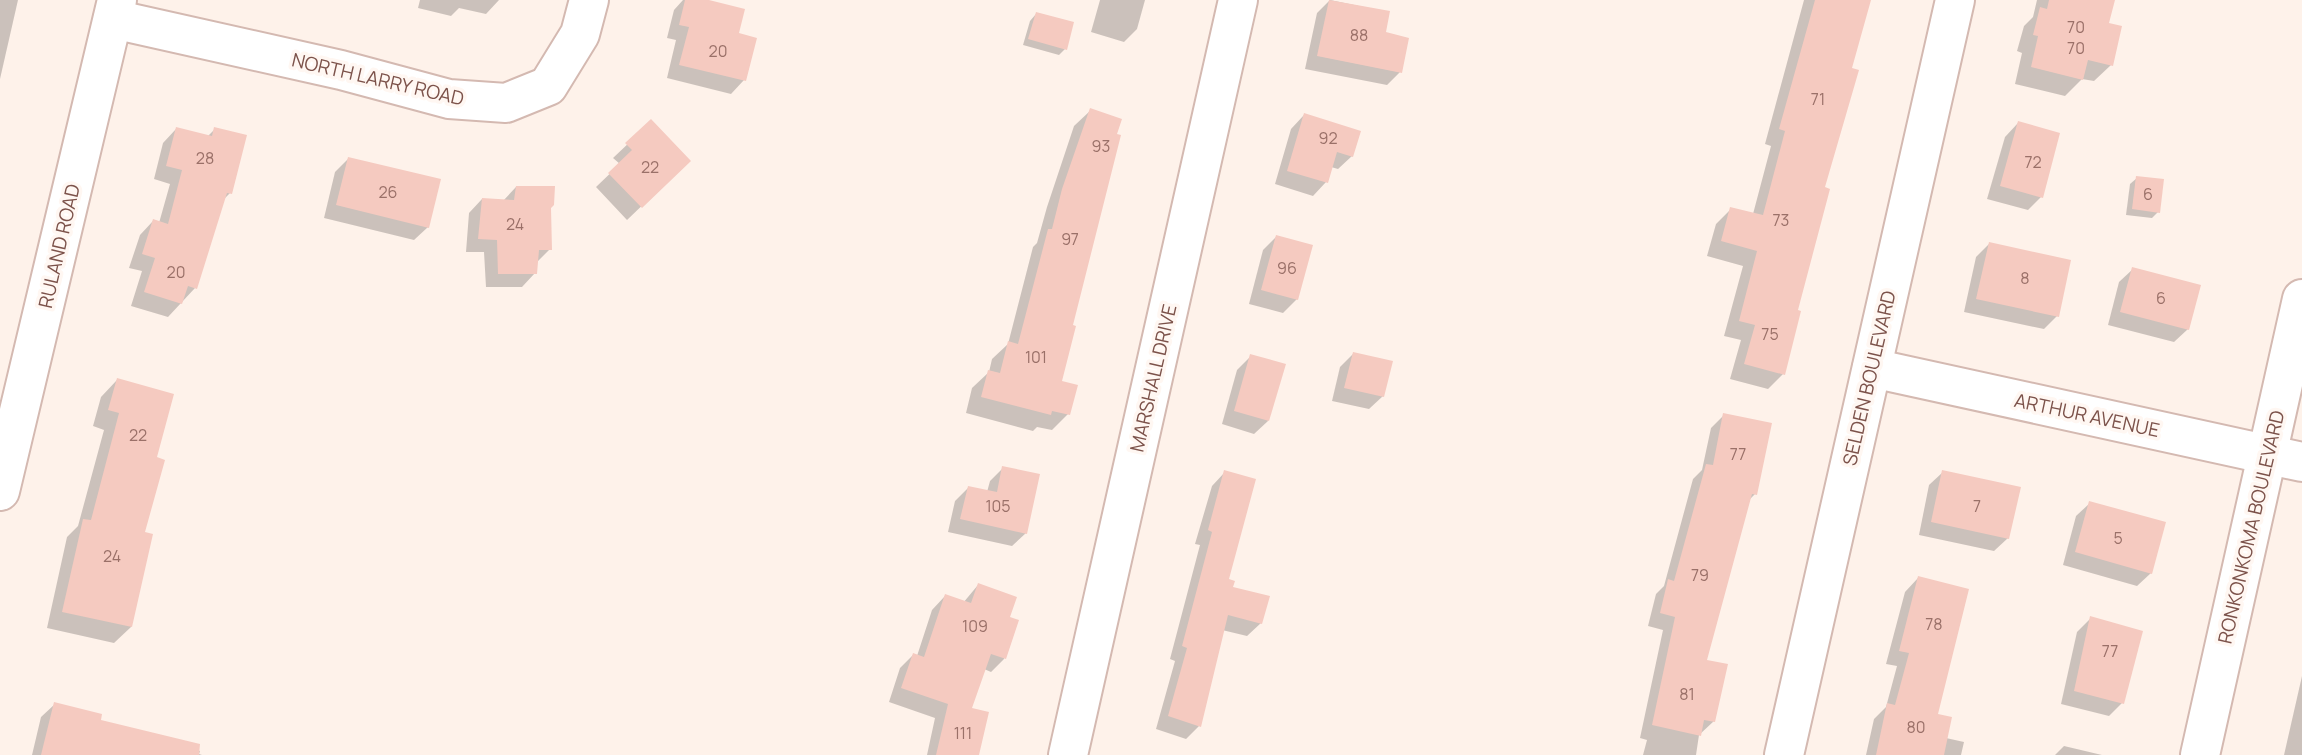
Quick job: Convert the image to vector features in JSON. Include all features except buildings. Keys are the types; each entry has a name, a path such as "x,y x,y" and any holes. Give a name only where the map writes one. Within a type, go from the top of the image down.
{"street":[{"name":"NORTH LARRY ROAD","path":"115,9 449,99 506,103 548,86 580,34 589,0"},
{"name":"MARSHALL DRIVE","path":"1068,755 1238,0"},
{"name":"SELDEN BOULEVARD","path":"1784,755 1955,0"},
{"name":"RULAND ROAD","path":"0,491 115,9"},
{"name":"RONKONKOMA BOULEVARD","path":"2200,755 2284,458 2302,299"},
{"name":"ARTHUR AVENUE","path":"1872,368 2284,458"}]}
